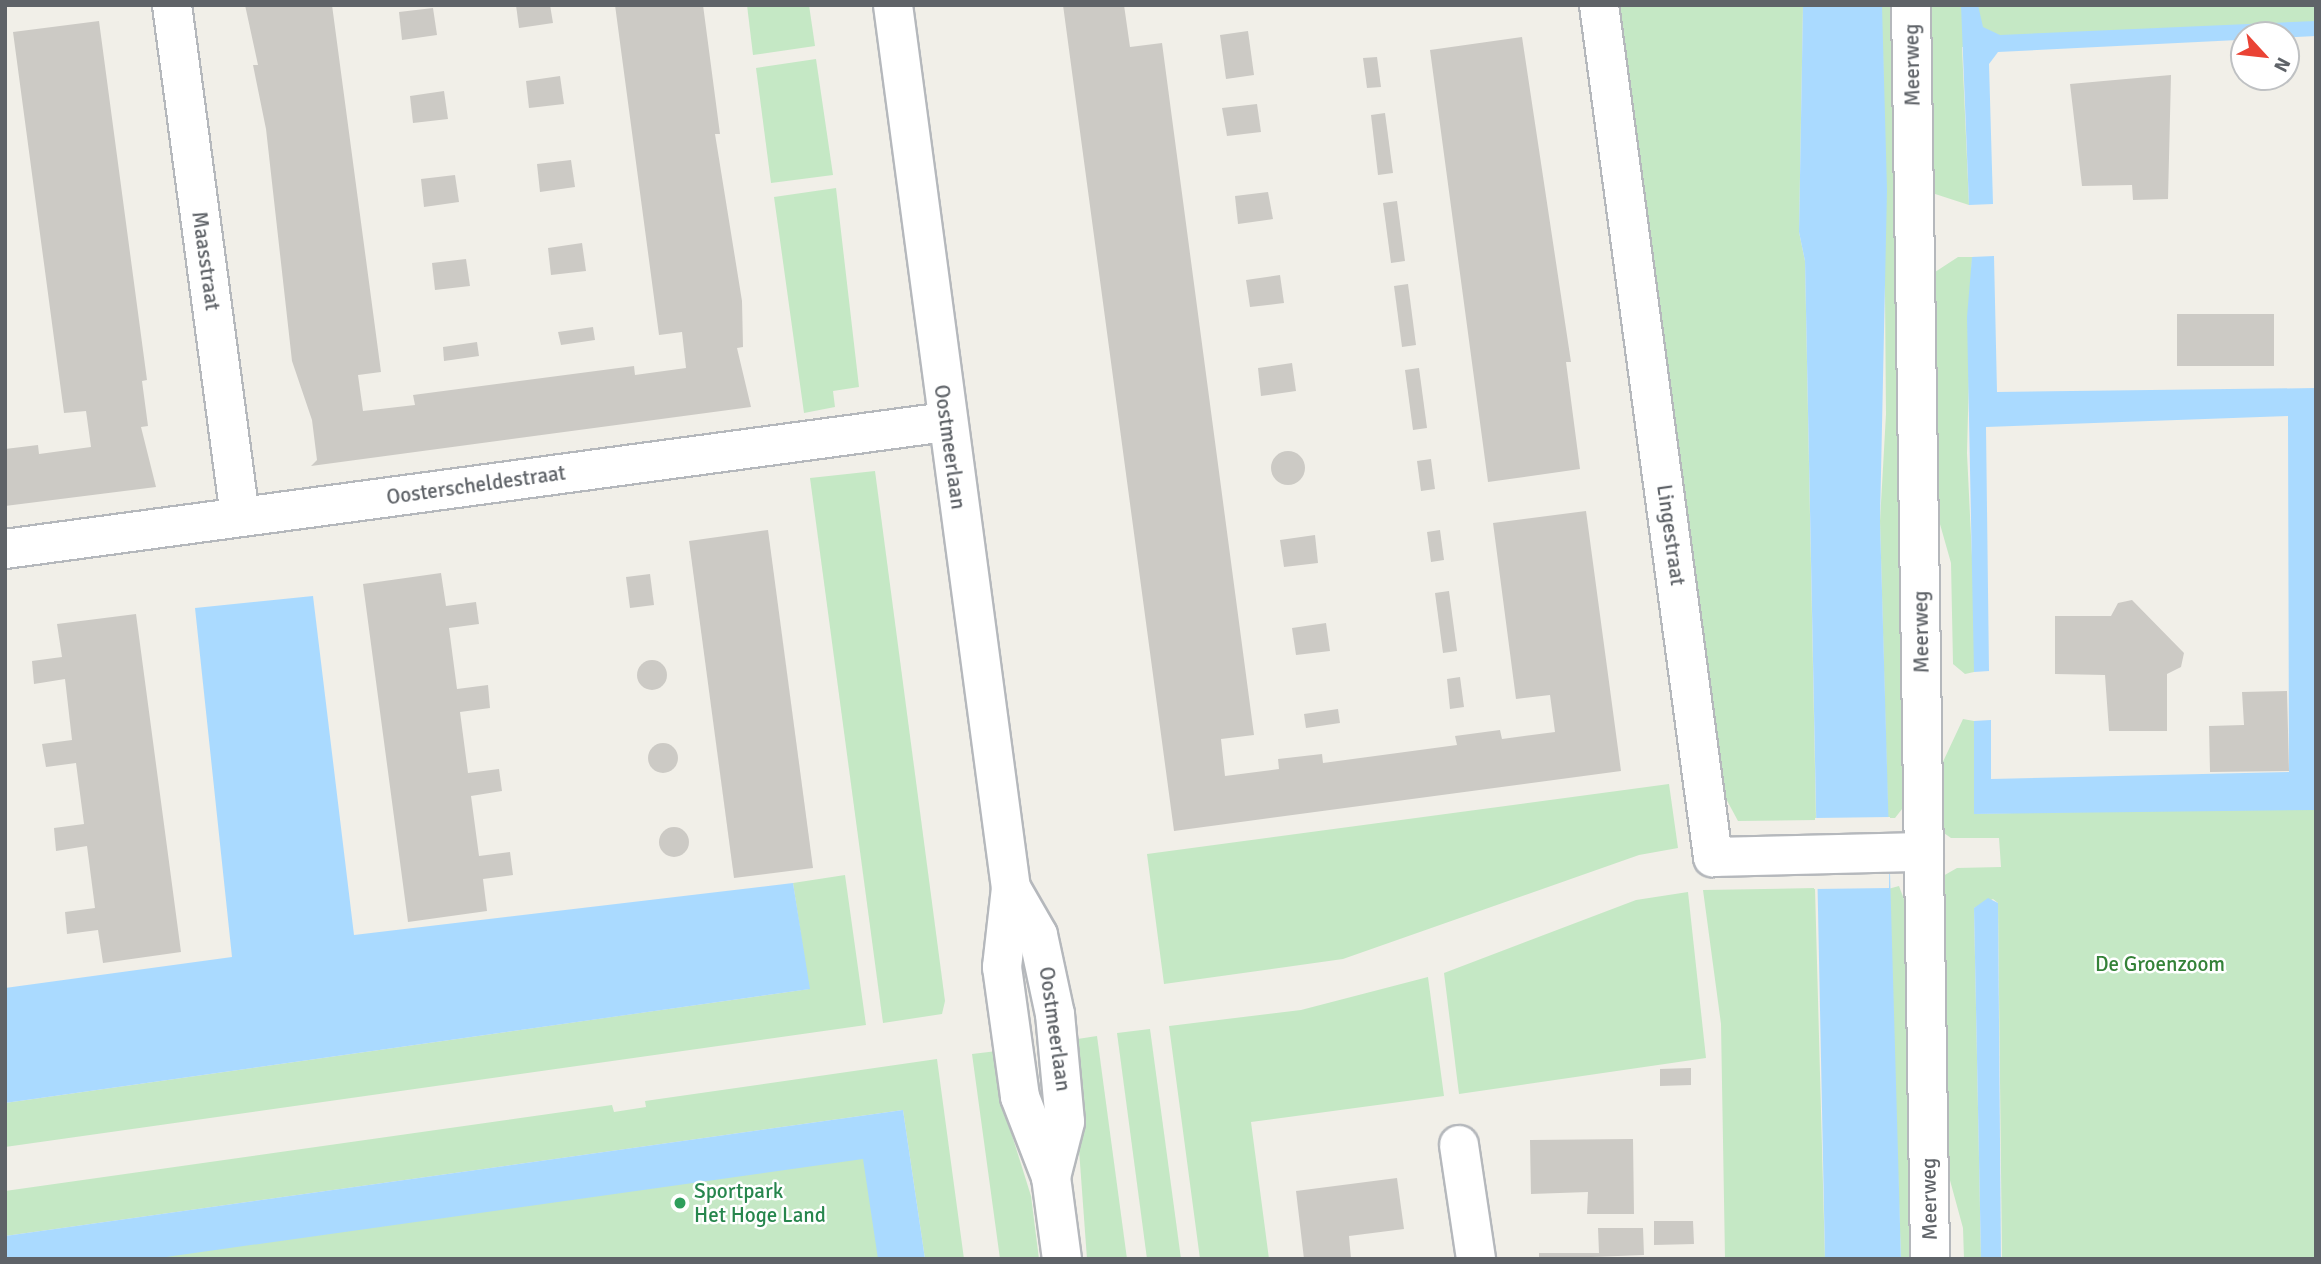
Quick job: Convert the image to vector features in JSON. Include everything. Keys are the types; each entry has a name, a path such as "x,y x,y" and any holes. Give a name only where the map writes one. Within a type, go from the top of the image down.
{"street":[{"name":"Maasstraat","path":"172,5 240,517"},
{"name":"Oostmeerlaan","path":"894,5 946,422 1011,888 1038,934 1055,1014 1065,1122 1051,1177 1062,1259"},
{"name":"Lingestraat","path":"1599,5 1713,857 1906,852"},
{"name":"Meerweg","path":"1912,5 1906,852 1930,1259"},
{"name":"Oosterscheldestraat","path":"5,549 946,422"},
{"path":"1459,1145 1476,1259"}],"green space":[{"path":"747,5 809,5 815,46 753,55"},
{"path":"1619,5 1803,5 1799,232 1805,261 1816,820 1738,821 1724,795"},
{"path":"1856,5 2316,5 2316,31 2300,32 2300,21 2230,21 2230,35 1962,47 1969,205 1929,192 1906,804 1895,818 1888,818 1880,521 1886,414 1883,51"},
{"path":"816,59 833,175 771,183 756,68"},
{"path":"836,188 859,387 833,391 835,407 804,413 774,197"},
{"path":"1958,257 1972,257 1967,453 1975,619 1974,672 1965,674 1953,664 1951,563 1936,510 1932,274"},
{"path":"875,471 945,1001 942,1014 883,1023 810,478"},
{"name":"De Groenzoom","path":"1963,719 1974,721 1975,814 2316,806 2316,1259 2002,1259 1998,903 1993,899 1974,908 1981,1259 1964,1259 1963,1228 1945,1162 1943,876 1957,868 2001,867 1999,838 1951,838 1941,831 1941,766"},
{"path":"1669,784 1678,848 1639,855 1343,959 1164,984 1147,854"},
{"path":"845,875 866,1025 5,1147 5,1103 809,989 793,883"},
{"path":"1899,886 1910,915 1915,1259 1901,1259 1888,889"},
{"path":"1815,888 1825,1259 1725,1259 1721,1024 1703,890"},
{"path":"1688,892 1706,1058 1459,1094 1444,973 1636,900"},
{"path":"1428,977 1444,1096 1251,1122 1269,1259 1200,1259 1169,1026 1301,1010"},
{"path":"1150,1029 1181,1259 1147,1259 1117,1033"},
{"path":"1097,1036 1127,1259 1087,1259 1071,1040"},
{"path":"997,1051 1006,1116 1031,1196 1039,1259 1000,1259 972,1054"},
{"path":"937,1059 964,1259 925,1259 903,1110 5,1236 5,1191 612,1105 614,1112 646,1107 645,1101"},
{"name":"Sportpark Het Hoge Land","path":"874,1147 890,1259 81,1259"}],"water":[{"path":"1803,5 1882,5 1887,190 1880,521 1901,1259 1825,1259 1805,261 1799,232"},
{"path":"1961,5 1978,5 1983,27 2000,35 2230,25 2230,40 1998,52 1989,64 1993,204 1969,205"},
{"path":"2316,21 2316,36 2300,37 2300,22"},
{"path":"1994,256 1997,392 2316,388 2316,810 1974,814 1974,721 1991,720 1991,779 2289,772 2288,416 1986,427 1989,671 1974,672 1967,317 1972,257"},
{"path":"313,596 354,935 793,883 810,989 5,1103 5,988 232,957 195,608"},
{"path":"1988,898 1998,903 2001,1259 1981,1259 1974,908"},
{"path":"903,1110 925,1259 878,1259 863,1159 152,1259 5,1259 5,1236"}],"pier":[{"path":"1890,817 1889,888 1814,889 1815,818"}],"building":[{"path":"245,5 332,5 381,372 358,375 363,411 415,405 413,395 634,366 635,375 686,368 682,332 659,335 615,5 703,5 720,134 715,134 742,301 743,347 737,348 751,407 311,466 317,460 312,420 292,361 266,129 253,65 258,65"},
{"path":"516,5 550,5 553,23 519,28"},
{"path":"1063,5 1124,5 1130,47 1162,43 1254,735 1221,739 1225,776 1279,769 1278,759 1322,754 1323,763 1457,745 1455,736 1500,730 1502,739 1555,732 1550,695 1516,699 1493,523 1586,511 1621,771 1174,831"},
{"path":"433,8 437,35 402,40 399,12"},
{"path":"99,21 147,380 142,381 148,426 141,427 156,487 5,506 5,449 38,445 39,454 91,447 86,411 64,413 13,32"},
{"path":"1248,31 1254,75 1226,79 1220,35"},
{"path":"1522,37 1571,362 1566,362 1580,469 1488,482 1430,50"},
{"path":"1377,57 1381,87 1367,88 1363,58"},
{"path":"2171,75 2168,199 2133,200 2132,185 2082,186 2070,84"},
{"path":"560,76 564,104 529,108 526,81"},
{"path":"444,91 448,119 413,123 410,96"},
{"path":"1257,104 1261,132 1227,136 1222,108"},
{"path":"1385,113 1393,173 1378,175 1371,115"},
{"path":"571,160 575,187 540,192 537,164"},
{"path":"455,175 459,202 424,207 421,179"},
{"path":"1268,192 1273,219 1238,224 1235,196"},
{"path":"1397,201 1405,261 1391,263 1383,203"},
{"path":"582,243 586,271 551,275 548,248"},
{"path":"466,259 470,286 435,290 432,263"},
{"path":"1280,275 1284,303 1250,307 1246,280"},
{"path":"1408,284 1416,345 1402,347 1394,286"},
{"path":"2177,314 2274,314 2274,366 2177,366"},
{"path":"593,327 595,340 561,345 558,332"},
{"path":"477,342 479,356 444,361 443,347"},
{"path":"1292,363 1296,391 1261,396 1258,368"},
{"path":"1419,368 1427,428 1413,430 1405,370"},
{"path":"1288,451 1300,456 1305,468 1300,480 1288,485 1276,480 1271,468 1276,456"},
{"path":"1431,459 1435,489 1421,491 1417,461"},
{"path":"768,530 813,868 734,878 689,541"},
{"path":"1440,530 1444,560 1431,562 1427,532"},
{"path":"1315,535 1318,563 1284,567 1280,540"},
{"path":"441,573 446,606 476,602 479,624 449,628 457,689 488,685 490,708 460,712 468,773 499,769 502,791 471,796 479,856 510,852 513,875 483,879 487,911 408,922 363,584"},
{"path":"650,574 654,605 630,608 626,577"},
{"path":"1449,591 1457,651 1443,653 1435,593"},
{"path":"2132,600 2184,653 2181,667 2167,674 2167,731 2109,731 2105,675 2055,674 2055,616 2111,616 2118,603"},
{"path":"136,614 181,952 103,963 98,930 67,934 65,912 95,908 87,846 56,851 54,828 84,824 76,763 46,767 42,744 72,740 65,679 34,684 32,661 62,657 57,624"},
{"path":"1326,623 1330,651 1296,655 1292,628"},
{"path":"652,660 663,664 667,675 663,686 652,690 641,686 637,675 641,664"},
{"path":"1460,677 1464,707 1450,709 1447,679"},
{"path":"2287,691 2289,771 2210,772 2209,726 2244,725 2242,692"},
{"path":"1338,709 1340,723 1306,728 1304,714"},
{"path":"663,743 674,747 678,758 674,769 663,773 652,769 648,758 652,747"},
{"path":"674,827 685,831 689,842 685,853 674,857 663,853 659,842 663,831"},
{"path":"1691,1068 1691,1085 1660,1086 1660,1069"},
{"path":"1633,1139 1634,1214 1587,1214 1588,1192 1531,1194 1530,1140"},
{"path":"1397,1178 1404,1229 1349,1236 1351,1259 1304,1259 1296,1191"},
{"path":"1654,1221 1693,1221 1694,1244 1654,1245"},
{"path":"1598,1228 1643,1228 1644,1255 1539,1259 1539,1253 1599,1253"}],"place":[{"name":"Sportpark Het Hoge Land","path":"680,1203"}]}
